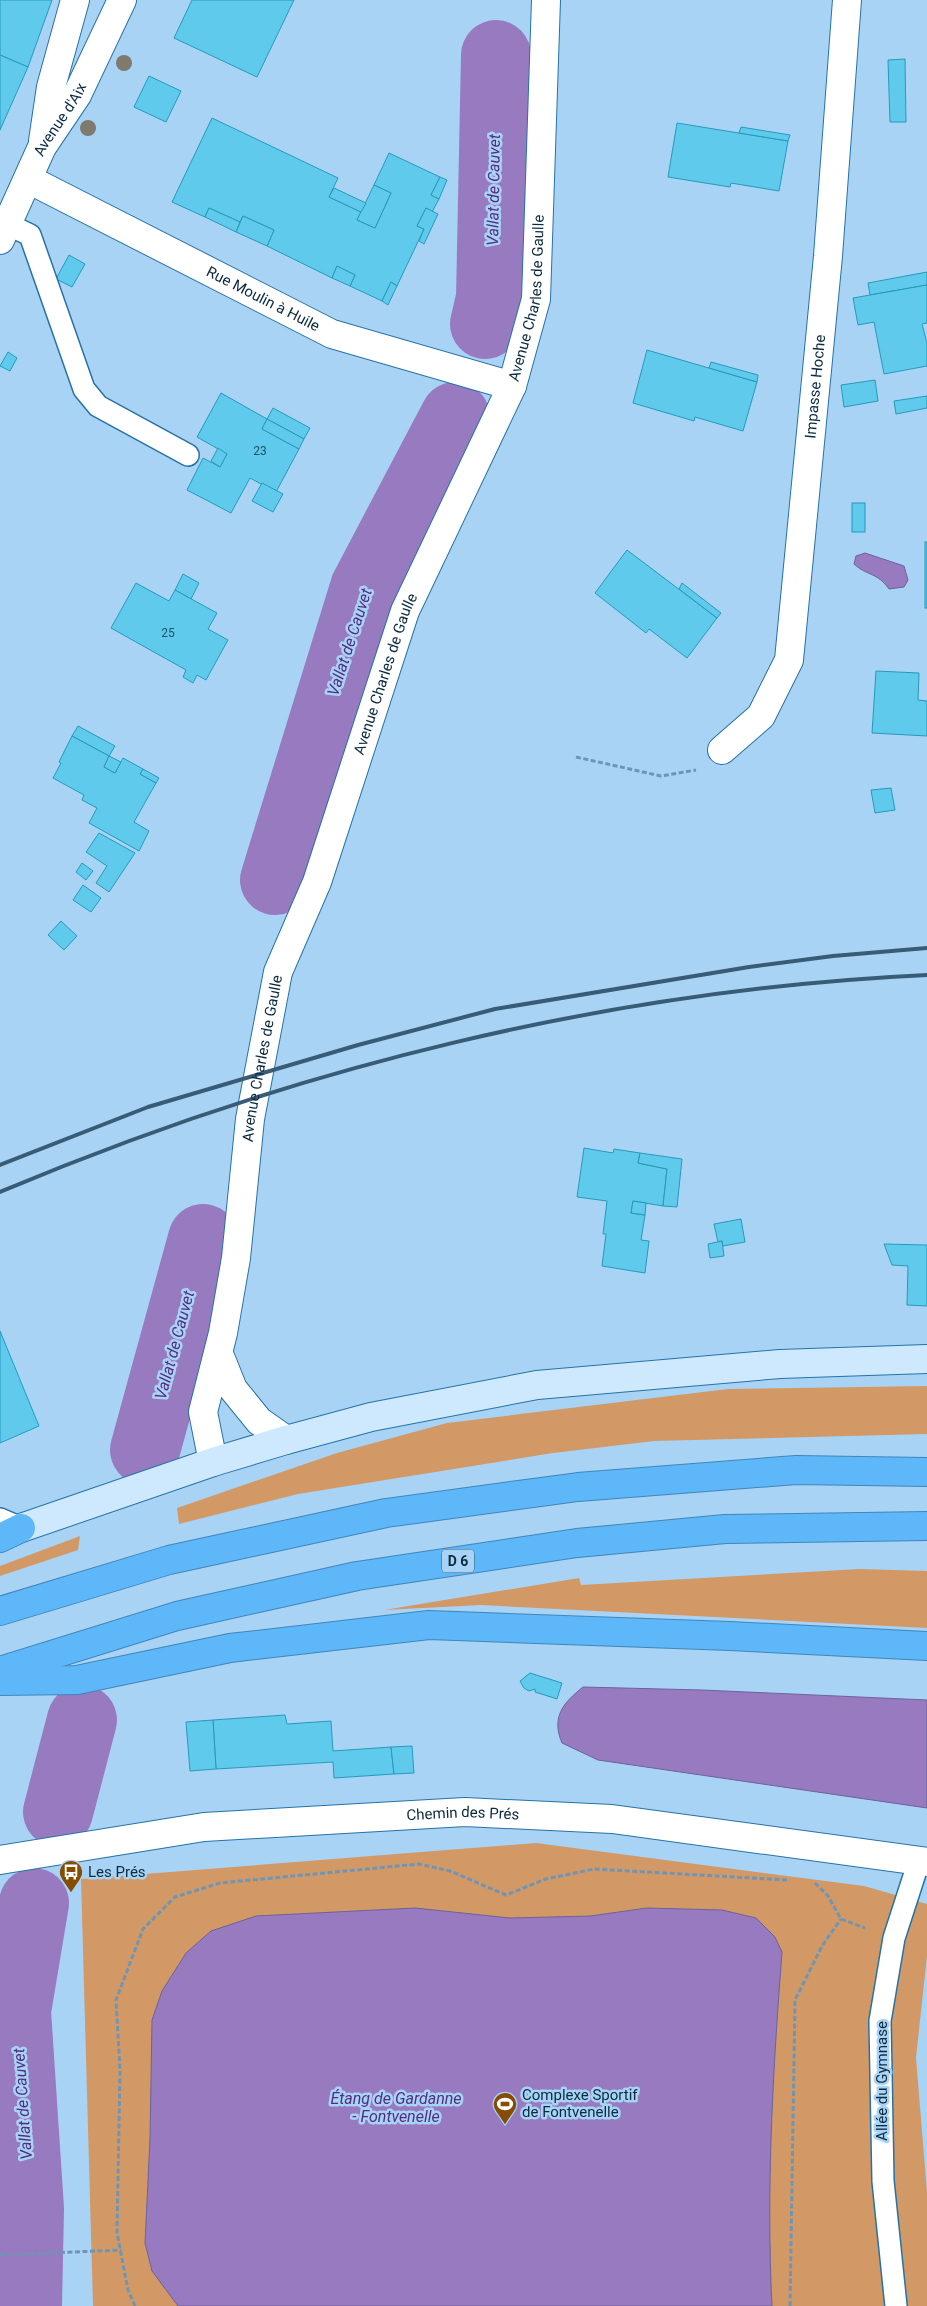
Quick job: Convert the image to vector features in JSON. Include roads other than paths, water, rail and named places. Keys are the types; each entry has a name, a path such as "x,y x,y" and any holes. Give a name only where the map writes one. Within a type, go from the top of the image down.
{"highway":[{"path":"0,1611 169,1560 386,1513 607,1484 796,1470 927,1472"},
{"name":"D 6","path":"0,1670 177,1616 366,1575 577,1543 725,1529 927,1526"},
{"path":"0,1681 77,1680 230,1648 429,1626 730,1636 927,1646"}],"street":[{"path":"42,147 50,87 75,0"},
{"name":"Avenue d'Aix","path":"4,232 42,147 76,95 122,0"},
{"name":"Avenue Charles de Gaulle","path":"213,1462 203,1412 219,1354 236,1258 250,1119 278,972 317,882 405,611 536,299 546,0"},
{"name":"Impasse Hoche","path":"722,750 761,716 789,660 828,256 847,0"},
{"name":"Rue Moulin à Huile","path":"28,179 332,334 500,383"},
{"path":"219,1354 233,1389 259,1421 286,1440"},
{"path":"7,1528 213,1462 371,1417 537,1385 780,1364 927,1359"},
{"name":"Chemin des Prés","path":"0,1860 204,1827 465,1812 612,1819 923,1862"}],"lane":[{"path":"4,232 30,235 84,389 98,406 188,455"},
{"name":"Allée du Gymnase","path":"896,2306 883,2182 880,2021 894,1938 923,1862"}],"water":[{"path":"865,553 904,566 908,580 904,587 889,589 876,577 854,564 856,556"},
{"path":"583,1687 927,1700 927,1808 598,1760 562,1743 559,1734 558,1726 561,1711"},
{"name":"Étang de Gardanne - Fontvenelle","path":"415,1908 510,1918 590,1916 647,1908 722,1910 756,1918 775,1937 782,1952 771,2129 770,2262 772,2306 178,2306 152,2271 145,2243 150,2139 152,2020 162,1991 186,1953 211,1931 256,1916"}],"waterway":[{"name":"Vallat de Cauvet","path":"485,324 491,298 496,55"},
{"name":"Vallat de Cauvet","path":"275,880 365,588 455,417"},
{"name":"Vallat de Cauvet","path":"145,1450 203,1239"},
{"name":"Vallat de Cauvet","path":"58,1812 82,1720"},
{"name":"Vallat de Cauvet","path":"27,2306 29,2209 16,2011 34,1903"}],"railway":[{"path":"0,1165 148,1107 358,1045 495,1009 749,967 833,956 927,948"},
{"path":"0,1192 111,1148 224,1108 338,1073 454,1043 571,1018 688,998 807,984 927,975"}],"place":[{"name":"Les Prés","path":"71,1893"},
{"name":"Complexe Sportif de Fontvenelle","path":"505,2125"}]}
